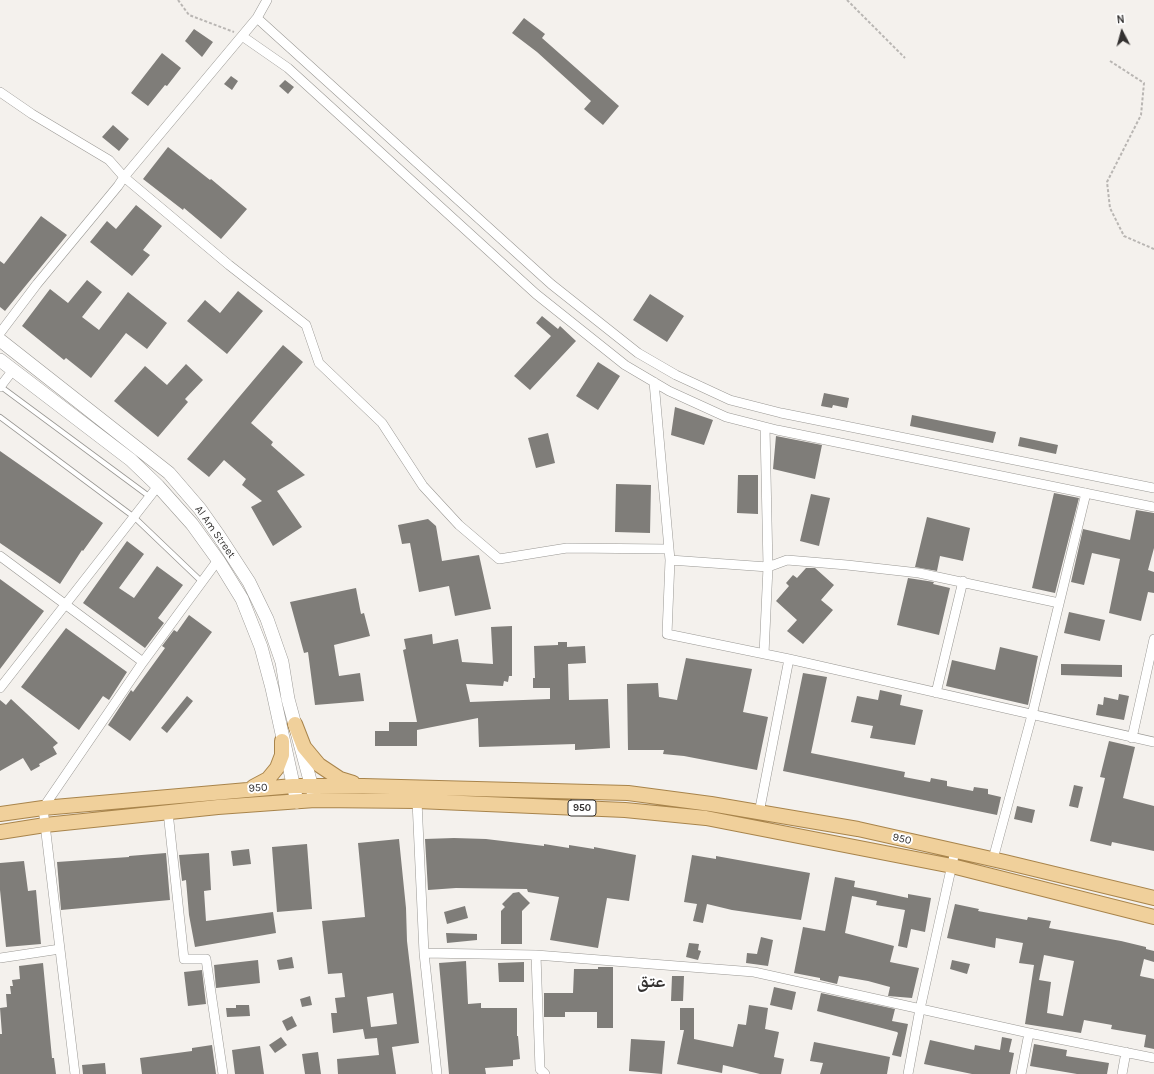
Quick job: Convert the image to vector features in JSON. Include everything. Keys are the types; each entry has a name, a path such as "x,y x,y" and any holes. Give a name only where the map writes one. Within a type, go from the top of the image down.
{"main road":[{"name":"Al Am Street","path":"0,340 169,474 200,509 249,582 267,619 282,662 295,724 315,800"},
{"name":"Al Am Street","path":"0,360 131,460 158,486 192,524 218,560 242,599 261,647 272,688 282,741 297,802"},
{"path":"295,724 304,747 319,765 340,779 363,786"},
{"path":"242,789 256,787 268,779 277,768 282,755 282,741"},
{"name":"950","path":"0,814 43,808 242,789 293,786 363,786 628,793 759,812 858,829 993,859 1154,898"},
{"name":"950","path":"0,832 45,825 218,806 315,800 417,800 625,810 706,818 952,866 1154,917"}],"street":[{"path":"0,333 37,284 124,177 257,18 267,0"},
{"path":"257,18 551,284 638,353 676,375 730,400 781,414 1154,488"},
{"path":"242,36 288,68 536,294 625,365 669,391 726,416 765,427 1154,507"},
{"path":"0,92 32,114 109,160 124,177 229,266 306,325 319,363 382,423 423,486 459,525 499,559 567,548 669,549"},
{"path":"0,386 13,370"},
{"path":"654,382 670,560 667,634 789,659 1154,742"},
{"path":"764,654 768,567 765,427"},
{"path":"0,688 158,486"},
{"path":"993,859 1032,715 1086,493"},
{"path":"0,556 143,662"},
{"path":"74,1074 43,808 143,662 218,560"},
{"path":"670,560 768,567 787,560 919,573 1059,602"},
{"path":"936,693 963,581"},
{"path":"1132,738 1154,639"},
{"path":"759,812 789,659"},
{"path":"417,800 424,953 436,1074"},
{"path":"168,812 184,959 206,958 223,1074"},
{"path":"908,1074 920,1009 955,851"},
{"path":"0,958 60,949"},
{"path":"424,953 536,955 754,972 1029,1033 1154,1058"},
{"path":"536,955 540,1069 545,1074"},
{"path":"1021,1074 1029,1033"},
{"path":"1122,1074 1126,1052"}],"lane":[{"path":"0,386 150,497"},
{"path":"0,417 134,517 202,582"}],"path":[{"path":"178,0 189,15 242,36"},
{"path":"847,0 905,58"},
{"path":"1110,60 1144,83 1141,115 1107,182 1110,208 1124,236 1154,249"}],"building":[{"path":"524,18 545,34 542,38 619,106 603,125 584,109 591,101 537,52 512,33"},
{"path":"194,29 213,42 202,57 185,41"},
{"path":"162,53 181,68 167,86 165,85 148,106 131,93"},
{"path":"231,76 238,81 232,90 224,84"},
{"path":"285,80 294,87 288,94 279,86"},
{"path":"113,125 129,139 119,151 102,137"},
{"path":"168,147 210,180 211,179 247,209 221,239 184,208 183,210 143,179"},
{"path":"136,205 162,226 143,250 150,255 132,276 90,242 107,221 116,229"},
{"path":"41,216 67,235 5,311 0,307 0,261 4,264"},
{"path":"87,280 102,292 82,317 99,330 128,292 167,323 147,349 126,333 91,378 66,358 64,360 22,326 50,289 68,303"},
{"path":"238,291 263,311 227,354 187,321 205,300 220,313"},
{"path":"650,294 684,316 667,342 633,320"},
{"path":"542,316 558,329 560,326 576,341 530,390 514,376 551,336 536,323"},
{"path":"283,345 303,362 251,423 273,442 271,445 305,475 277,491 302,527 273,546 251,507 262,501 242,485 246,479 224,460 209,477 187,459"},
{"path":"598,362 620,376 598,410 576,396"},
{"path":"186,364 203,380 185,399 188,402 158,437 114,401 145,366 167,385"},
{"path":"824,393 849,398 847,408 833,405 832,408 821,406"},
{"path":"675,407 713,420 704,445 671,435"},
{"path":"912,415 996,432 993,443 910,426"},
{"path":"548,433 555,463 536,468 528,438"},
{"path":"776,436 822,445 815,479 773,469"},
{"path":"1020,437 1058,445 1056,454 1018,446"},
{"path":"0,451 103,523 83,551 82,550 60,584 0,543"},
{"path":"738,475 758,475 758,514 737,513"},
{"path":"616,484 651,485 650,533 615,532"},
{"path":"1054,493 1079,498 1055,593 1032,588"},
{"path":"811,494 830,498 819,546 800,541"},
{"path":"1136,510 1154,513 1154,548 1148,570 1154,572 1154,593 1148,592 1141,621 1109,613 1120,559 1092,553 1084,585 1071,582 1083,529 1130,540"},
{"path":"927,517 970,528 963,561 940,556 937,571 915,567"},
{"path":"428,519 436,526 442,561 479,555 491,609 455,616 449,586 419,592 410,543 402,544 398,525"},
{"path":"127,541 144,554 119,588 134,598 157,566 183,585 158,618 164,623 145,648 83,603"},
{"path":"806,568 815,568 834,585 821,600 833,610 803,644 787,631 797,620 776,601 789,586 786,583 793,575 797,578"},
{"path":"908,578 934,582 933,584 950,588 939,635 897,625"},
{"path":"0,579 44,611 0,669"},
{"path":"356,588 361,614 364,613 370,636 334,645 339,676 360,673 364,701 315,705 308,652 304,653 290,602"},
{"path":"1069,612 1105,620 1100,641 1064,633"},
{"path":"189,615 212,632 130,741 108,725 131,690 133,692 165,648 162,646 174,630 177,632"},
{"path":"512,626 512,676 509,676 508,682 504,681 503,686 466,684 470,702 550,699 550,688 533,688 533,678 535,678 534,646 558,645 558,642 567,642 567,647 585,646 586,663 568,664 569,700 608,699 610,748 575,750 575,744 479,747 478,718 417,730 417,746 375,746 375,731 389,731 389,722 417,722 403,650 406,649 404,639 432,634 433,644 458,639 462,662 493,664 491,627"},
{"path":"66,628 127,672 109,700 103,696 79,730 21,687"},
{"path":"1000,647 1038,656 1028,705 946,686 952,660 995,670"},
{"path":"686,658 752,669 743,712 768,717 757,770 684,756 663,754 664,750 628,750 627,684 658,683 659,697 677,700"},
{"path":"1061,664 1122,665 1122,677 1061,675"},
{"path":"803,673 827,677 811,753 905,772 904,777 930,782 931,778 947,781 947,786 973,791 974,787 988,789 988,794 1001,797 997,815 783,771"},
{"path":"880,690 902,695 900,705 923,710 915,745 870,738 873,726 851,722 857,696 878,700"},
{"path":"1119,694 1129,696 1124,720 1096,715 1098,704 1103,705 1104,697 1118,700"},
{"path":"187,696 193,701 167,733 161,728"},
{"path":"11,699 58,743 53,747 57,754 39,764 40,766 31,771 23,758 0,771 0,700 6,705"},
{"path":"1109,741 1135,747 1123,798 1154,806 1154,851 1112,842 1111,846 1090,841 1105,778 1100,777"},
{"path":"1074,785 1083,787 1078,808 1069,806"},
{"path":"1017,806 1035,810 1032,823 1014,819"},
{"path":"399,839 406,908 407,941 419,1043 392,1047 396,1074 338,1074 337,1059 379,1055 377,1038 365,1039 363,1029 333,1033 331,1013 337,1013 335,998 345,997 342,973 328,974 322,921 365,917 358,843","holes":["393,993 397,1024 371,1027 367,997"]},
{"path":"425,839 486,839 544,846 544,844 569,848 569,845 594,849 594,847 636,855 629,901 607,898 598,948 550,940 559,897 528,892 527,889 456,888 428,890"},
{"path":"307,844 312,909 277,912 272,847"},
{"path":"249,849 251,864 233,866 231,851"},
{"path":"166,853 170,900 61,910 57,862"},
{"path":"209,853 211,890 204,891 206,921 273,912 276,933 195,947 189,915 186,880 182,881 179,855"},
{"path":"692,855 716,859 716,856 810,873 801,920 732,910 707,904 703,923 693,921 697,904 684,902"},
{"path":"24,861 28,891 36,890 41,944 6,947 0,890 0,863"},
{"path":"835,877 855,881 854,887 908,898 908,894 931,898 925,932 911,929 907,948 898,946 905,910 876,905 877,901 852,896 845,933 894,946 890,962 919,968 912,998 888,996 890,987 868,981 839,976 837,984 820,980 820,978 794,973 803,927 825,931"},
{"path":"519,892 530,903 522,911 522,944 501,944 501,911 505,907 502,904 513,893"},
{"path":"955,904 979,909 978,911 1027,920 1028,917 1051,921 1049,928 1121,941 1146,947 1146,949 1154,951 1154,962 1144,959 1140,976 1154,979 1154,1049 1144,1047 1146,1035 1111,1029 1112,1025 1084,1020 1081,1033 1025,1024 1034,965 1019,963 1023,943 996,938 995,948 947,938","holes":["1044,955 1074,961 1063,1016 1047,1013 1051,982 1039,980"]},
{"path":"465,906 468,918 447,924 444,912"},
{"path":"446,933 477,934 477,940 447,943"},
{"path":"761,937 773,940 768,966 746,963 747,953 757,954"},
{"path":"689,943 699,944 698,950 701,951 698,960 686,957"},
{"path":"292,957 294,968 279,970 277,960"},
{"path":"258,960 260,983 216,988 214,965"},
{"path":"952,960 970,964 967,974 950,969"},
{"path":"466,961 468,1004 481,1003 481,1008 517,1008 517,1036 520,1059 513,1060 513,1066 485,1068 486,1074 449,1074 439,963"},
{"path":"524,962 524,982 499,982 498,963"},
{"path":"43,963 52,1058 54,1058 56,1074 0,1074 0,1034 2,1034 0,1008 7,1007 6,994 11,994 10,986 13,986 12,980 20,979 19,966"},
{"path":"598,967 613,967 613,1028 597,1028 597,1012 565,1012 565,1017 544,1017 544,993 573,993 574,969 598,969"},
{"path":"202,970 206,1004 188,1006 184,972"},
{"path":"672,976 684,976 683,1001 671,1001"},
{"path":"774,987 796,992 792,1010 770,1005"},
{"path":"821,993 895,1009 892,1021 908,1024 901,1057 892,1055 897,1032 817,1011"},
{"path":"310,996 312,1005 302,1007 300,999"},
{"path":"236,1005 249,1005 250,1016 227,1017 226,1008 236,1008"},
{"path":"749,1005 768,1008 765,1029 779,1032 774,1057 784,1059 781,1074 760,1074 723,1065 722,1073 677,1064 684,1030 680,1030 680,1008 694,1008 694,1039 733,1047 738,1024 746,1025"},
{"path":"292,1016 297,1026 287,1031 282,1021"},
{"path":"281,1037 287,1045 275,1053 269,1045"},
{"path":"1002,1037 1012,1039 1009,1052 1014,1053 1010,1074 972,1074 924,1064 930,1040 974,1050 975,1045 1000,1050"},
{"path":"631,1039 665,1041 662,1074 629,1071"},
{"path":"814,1042 890,1057 887,1074 820,1074 823,1063 810,1061"},
{"path":"1034,1044 1067,1050 1066,1056 1109,1063 1107,1074 1077,1074 1030,1066"},
{"path":"212,1045 216,1074 142,1074 140,1058 192,1051 192,1048"},
{"path":"260,1046 264,1074 235,1074 232,1050"},
{"path":"318,1052 321,1074 305,1074 302,1054"},
{"path":"105,1063 106,1074 83,1074 82,1065"}],"district":[{"name":"عتق","path":"651,982"}]}
